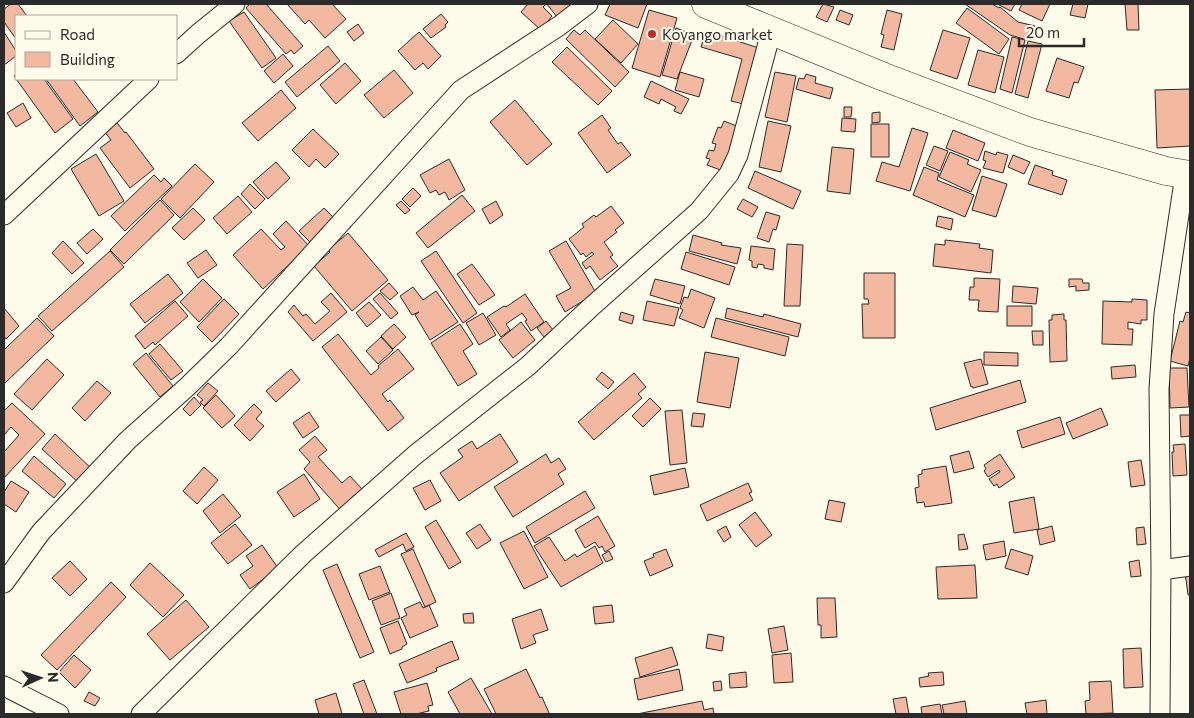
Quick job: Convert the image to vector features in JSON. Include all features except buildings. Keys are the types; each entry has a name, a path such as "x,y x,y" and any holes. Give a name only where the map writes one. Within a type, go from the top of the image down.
{"street":[{"path":"178,52 235,4"},
{"path":"4,583 41,532 128,440 229,346 461,90 560,26 588,4"},
{"path":"706,4 884,78 1030,132 1166,171 1188,175 1164,314 1159,389 1160,714"},
{"path":"141,714 303,554 416,455 528,366 699,211 729,174 738,154 771,32"},
{"path":"4,214 149,80"},
{"path":"1161,570 1190,566"},
{"path":"4,686 59,714"}],"place":[{"name":"Koyango market","path":"652,34"}]}
